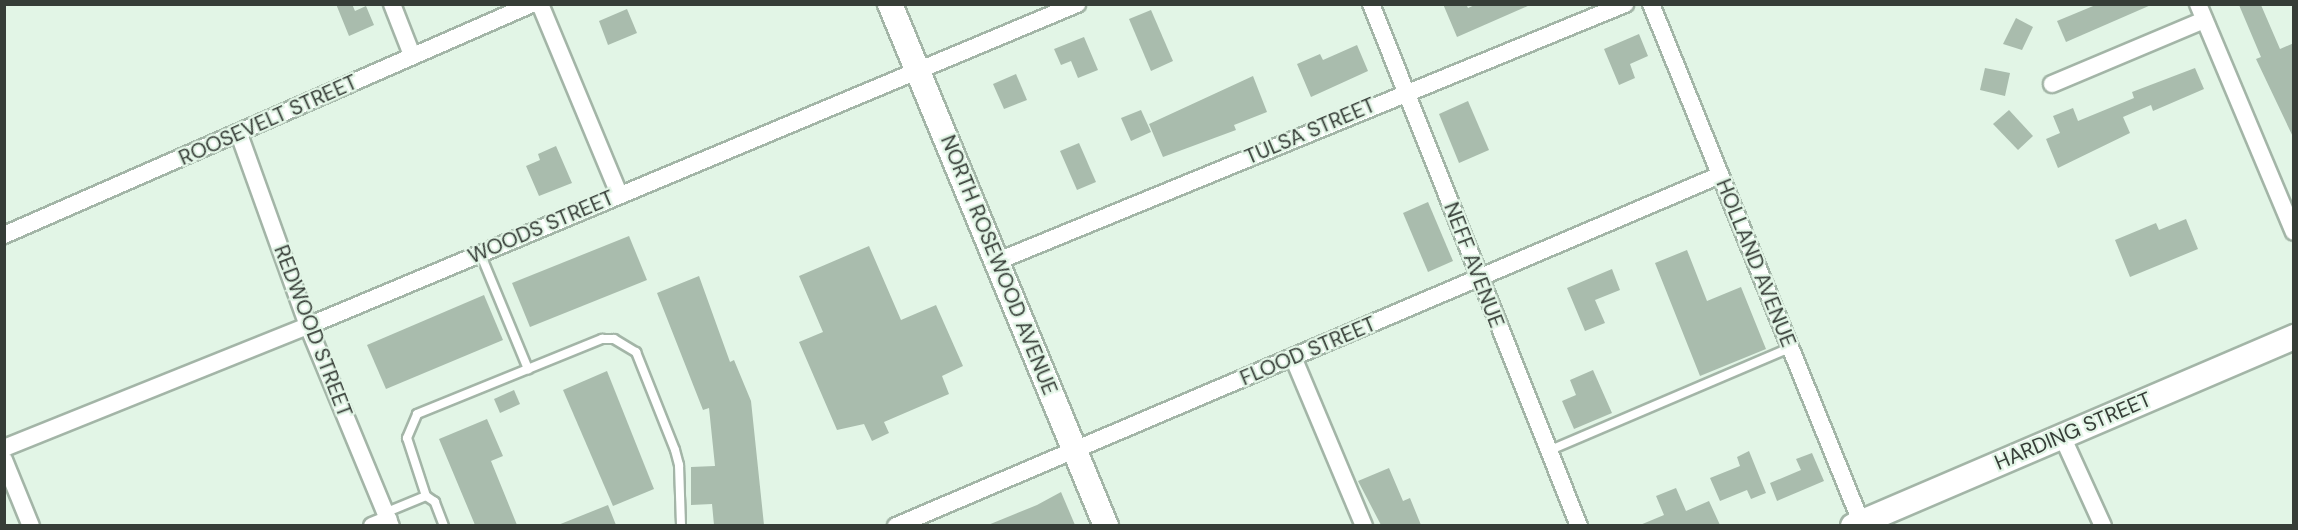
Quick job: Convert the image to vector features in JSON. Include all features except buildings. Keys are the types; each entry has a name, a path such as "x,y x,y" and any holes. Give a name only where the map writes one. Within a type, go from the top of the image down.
{"street":[{"path":"392,4 412,55"},
{"name":"ROOSEVELT STREET","path":"4,236 532,4"},
{"path":"540,4 619,194"},
{"name":"NORTH ROSEWOOD AVENUE","path":"890,4 919,69 1106,525"},
{"name":"WOODS STREET","path":"4,448 308,326 480,252 1077,4"},
{"name":"NEFF AVENUE","path":"1371,4 1407,91 1478,280 1579,525"},
{"name":"TULSA STREET","path":"998,261 1407,91 1625,4"},
{"name":"HOLLAND AVENUE","path":"1652,4 1790,348 1857,524"},
{"path":"2052,84 2201,12 2294,232"},
{"name":"REDWOOD STREET","path":"239,134 308,326 389,519"},
{"name":"FLOOD STREET","path":"896,525 1478,280 1720,175"},
{"name":"HARDING STREET","path":"1857,524 2294,337"},
{"path":"1293,357 1364,525"},
{"path":"2062,436 2103,525"},
{"path":"4,460 31,525"},
{"path":"372,525 389,519"}],"lane":[{"path":"480,252 528,369"},
{"path":"444,525 435,502 426,496 407,438 417,414 602,339 626,343 636,352 679,465 681,525"},
{"path":"1548,451 1790,348"},
{"path":"389,519 426,496"}]}
